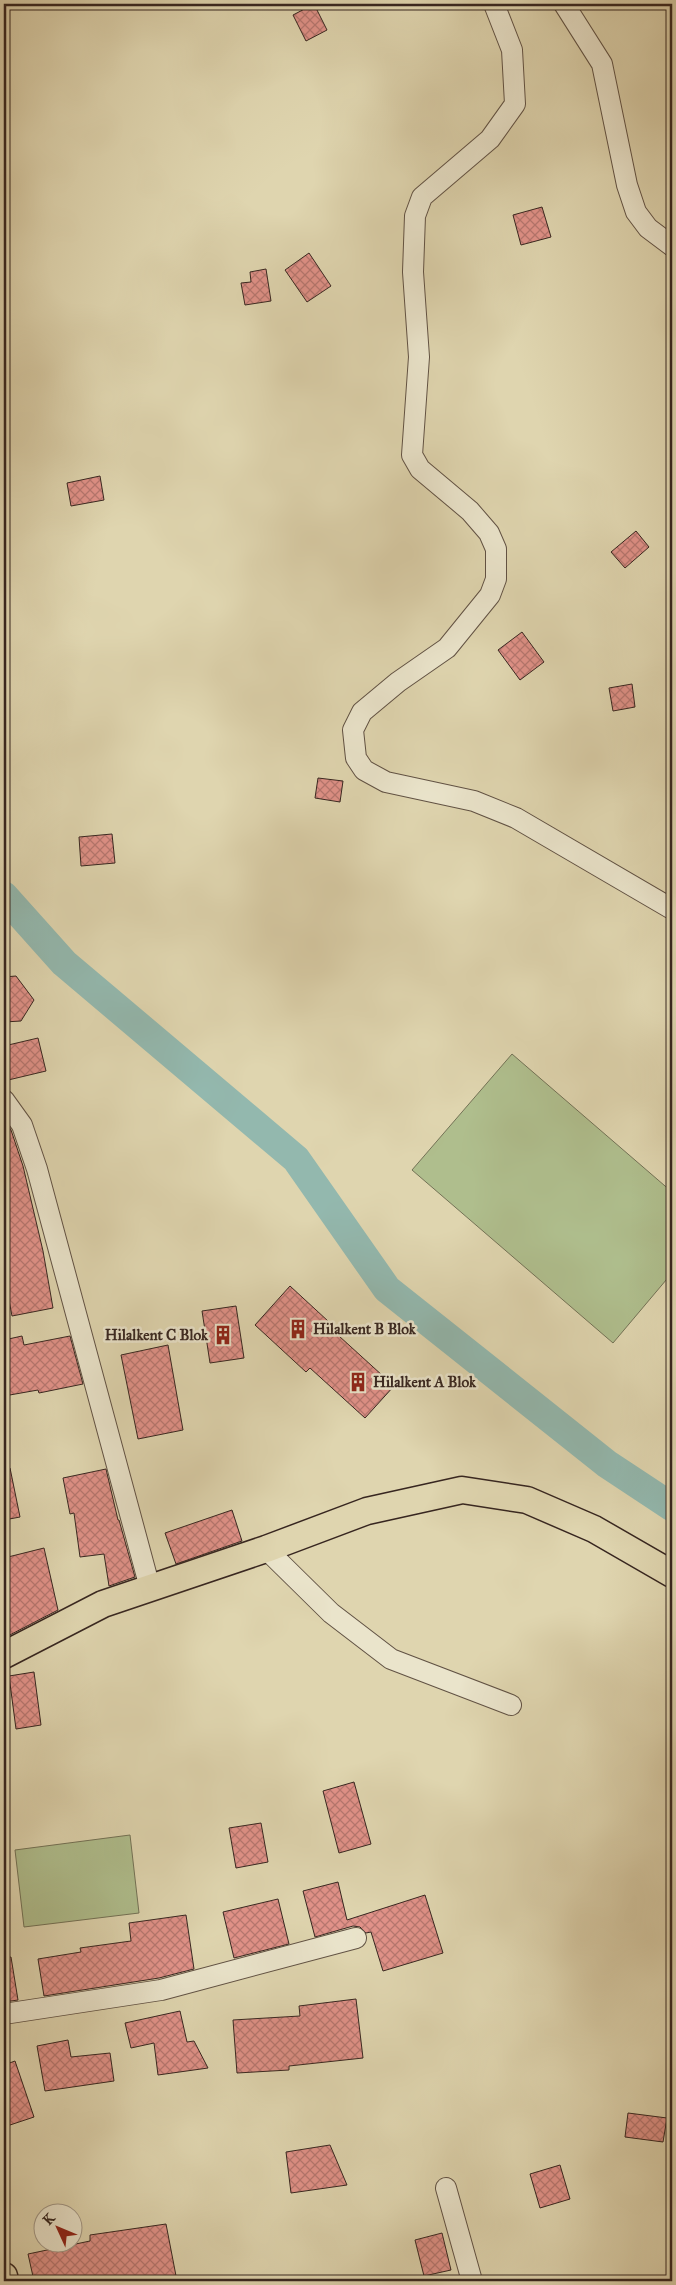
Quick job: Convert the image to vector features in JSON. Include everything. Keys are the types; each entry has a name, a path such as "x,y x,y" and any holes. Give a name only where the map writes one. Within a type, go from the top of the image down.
{"main road":[{"path":"4,1655 103,1604 266,1549 368,1511 462,1490 527,1500 594,1529 672,1574"},
{"path":"4,2276 6,2281"}],"street":[{"path":"494,4 512,50 515,104 490,139 422,198 415,216 413,272 419,357 412,455 420,469 470,511 489,533 496,549 496,579 490,596 447,648 398,682 362,712 353,730 356,758 364,770 386,782 474,801 516,818 672,909"},
{"path":"564,4 602,64 627,185 636,212 648,228 672,246"},
{"path":"4,1100 22,1125 37,1169 150,1588"},
{"path":"266,1549 331,1614 391,1659 512,1705"},
{"path":"4,2014 161,1990 356,1938"},
{"path":"446,2188 472,2281"}],"green space":[{"path":"512,1054 672,1192 672,1273 613,1343 412,1170"},
{"path":"130,1835 139,1913 24,1927 15,1850"}],"building":[{"path":"314,4 327,30 306,41 293,15"},
{"path":"542,207 551,237 521,245 513,215"},
{"path":"309,253 331,286 307,302 285,270"},
{"path":"266,269 271,301 245,305 241,283 251,282 250,272"},
{"path":"100,476 104,500 71,506 67,483"},
{"path":"636,531 649,547 625,568 611,552"},
{"path":"522,632 544,662 520,680 498,650"},
{"path":"632,684 635,707 613,711 609,688"},
{"path":"318,778 343,781 340,802 315,798"},
{"path":"112,834 115,863 81,866 79,837"},
{"path":"16,976 34,1000 21,1021 4,1022 4,977"},
{"path":"38,1038 46,1071 4,1081 4,1046"},
{"path":"4,1120 11,1130 23,1166 43,1251 53,1308 12,1316 4,1274"},
{"path":"290,1286 341,1333 339,1336 394,1386 365,1418 310,1368 306,1372 255,1325"},
{"name":"Hilalkent C Blok","path":"236,1306 244,1358 210,1363 202,1311"},
{"path":"22,1336 24,1345 70,1336 83,1384 39,1393 38,1390 4,1396 4,1340"},
{"path":"168,1345 183,1430 138,1439 121,1355"},
{"path":"10,1468 20,1517 4,1520 4,1469"},
{"path":"106,1469 118,1520 135,1577 109,1586 104,1554 80,1557 74,1513 70,1514 63,1478"},
{"path":"232,1510 242,1541 176,1564 165,1533"},
{"path":"44,1548 58,1610 4,1638 4,1558"},
{"path":"34,1672 41,1725 16,1729 9,1676"},
{"path":"354,1782 371,1844 339,1853 323,1791"},
{"path":"261,1823 268,1862 236,1868 229,1828"},
{"path":"338,1882 347,1920 425,1895 443,1953 383,1971 371,1932 366,1933 360,1927 353,1926 315,1937 303,1891"},
{"path":"278,1899 289,1944 234,1958 223,1912"},
{"path":"186,1915 194,1969 159,1978 44,1996 38,1959 81,1952 80,1948 131,1941 129,1923"},
{"path":"11,1957 18,2000 4,2002 4,1958"},
{"path":"356,1999 363,2058 289,2066 289,2070 237,2073 233,2020 300,2016 299,2006"},
{"path":"180,2011 187,2042 194,2041 208,2068 158,2075 154,2043 131,2048 125,2023"},
{"path":"68,2040 71,2057 110,2053 114,2081 45,2091 37,2046"},
{"path":"15,2061 34,2117 4,2127 4,2065"},
{"path":"628,2113 667,2118 663,2142 625,2137"},
{"path":"330,2145 347,2185 291,2193 286,2152"},
{"path":"560,2165 570,2199 540,2208 530,2174"},
{"path":"166,2224 177,2281 34,2281 28,2254 38,2252 82,2252 82,2243 90,2241 90,2235"},
{"path":"442,2233 451,2270 424,2276 415,2240"}],"waterway":[{"path":"4,896 64,963 296,1159 387,1289 607,1464 672,1507"}],"place":[{"name":"Hilalkent B Blok","path":"298,1329"},
{"name":"Hilalkent C Blok","path":"223,1335"},
{"name":"Hilalkent A Blok","path":"358,1382"}]}
